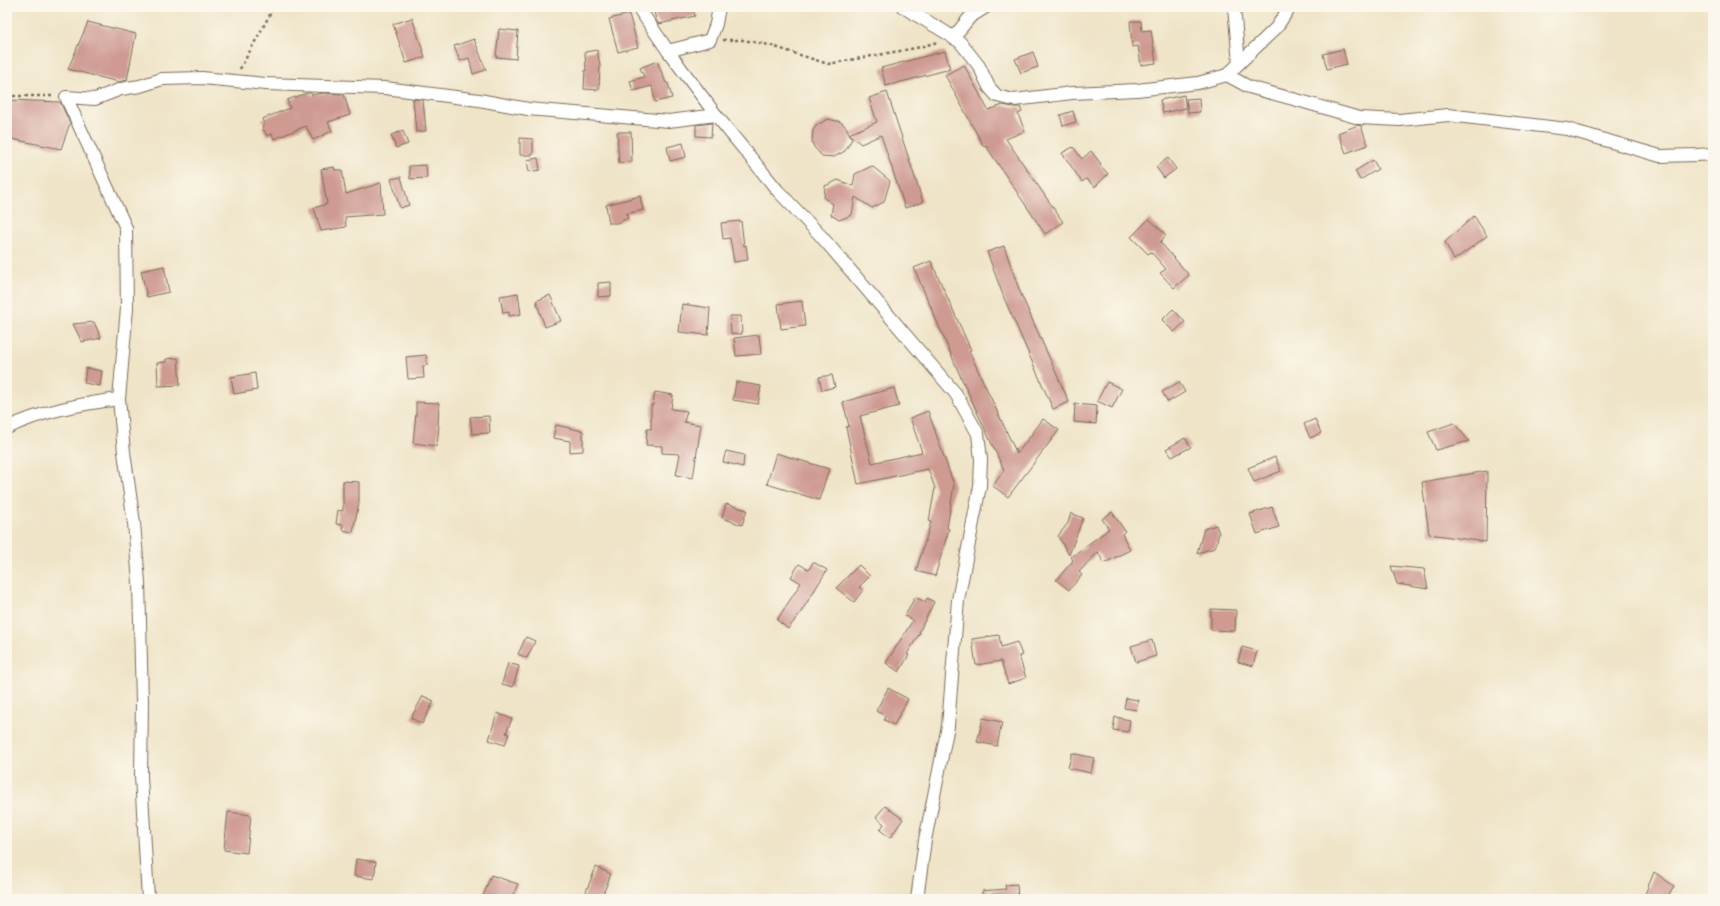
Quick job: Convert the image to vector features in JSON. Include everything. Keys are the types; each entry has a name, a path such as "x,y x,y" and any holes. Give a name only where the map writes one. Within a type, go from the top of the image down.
{"street":[{"path":"638,7 668,52 716,115 778,191 822,236 956,394 978,434 981,460 980,486 958,600 948,726 925,840 917,899"},
{"path":"668,52 710,40 716,24 719,7"},
{"path":"903,7 960,42 978,66 989,87 997,96 1014,100 1198,83 1227,75 1276,28 1290,7"},
{"path":"953,38 970,17 986,7"},
{"path":"1234,7 1239,62"},
{"path":"1227,75 1249,87 1359,118 1400,120 1448,115 1567,129 1660,156 1713,154"},
{"path":"148,899 141,776 142,702 139,582 134,523 124,452 119,400 127,308 126,228 66,97 95,99 121,89 140,86 162,79 202,78 266,84 386,88 479,100 528,109 669,121 716,115"},
{"path":"7,428 25,420 57,410 87,403 119,400"}],"path":[{"path":"231,80 244,63 248,53 257,41 274,7"},
{"path":"710,40 750,41 770,45 828,64 916,48 953,38"},
{"path":"7,96 66,97"}],"building":[{"path":"653,7 693,7 695,16 659,24 656,20"},
{"path":"629,14 638,47 618,52 609,19"},
{"path":"412,18 425,57 406,63 393,24"},
{"path":"1130,21 1141,21 1142,31 1151,30 1156,63 1141,65 1138,46 1132,47"},
{"path":"88,22 136,34 127,80 119,82 68,69"},
{"path":"499,29 518,31 516,59 496,57"},
{"path":"474,39 486,70 473,74 469,58 460,61 454,46"},
{"path":"1343,49 1347,64 1327,69 1323,54"},
{"path":"597,50 600,65 599,90 584,89 585,70 586,71 585,52"},
{"path":"945,51 950,69 886,86 881,68"},
{"path":"1033,52 1038,67 1021,73 1015,59"},
{"path":"657,61 666,83 668,83 672,98 655,102 652,86 633,91 630,81 644,77 640,68"},
{"path":"964,65 988,110 1003,105 1020,107 1022,112 1018,114 1025,131 1006,139 1063,222 1045,234 986,146 984,147 945,75"},
{"path":"887,92 923,202 905,208 881,135 861,144 849,134 877,122 869,98"},
{"path":"311,93 312,95 323,93 344,94 350,115 328,122 332,131 313,140 306,126 274,139 272,134 267,136 262,127 265,125 262,119 290,108 287,100"},
{"path":"1184,95 1186,108 1163,113 1160,100"},
{"path":"1199,98 1200,112 1188,113 1186,99"},
{"path":"413,99 423,100 426,131 416,132"},
{"path":"8,100 60,102 70,123 61,149 7,138"},
{"path":"1073,111 1076,122 1063,126 1060,115"},
{"path":"828,119 841,122 846,127 852,139 845,151 834,157 822,156 814,147 812,142 813,130 817,125"},
{"path":"712,123 711,137 696,136 696,125"},
{"path":"1358,125 1361,126 1368,145 1346,153 1338,133"},
{"path":"403,131 408,144 396,148 391,135"},
{"path":"617,132 631,132 632,162 619,163"},
{"path":"520,138 533,139 533,155 520,155"},
{"path":"683,143 686,157 670,161 667,147"},
{"path":"1073,147 1082,159 1091,151 1108,174 1095,187 1086,179 1082,182 1062,153"},
{"path":"538,158 540,170 529,172 527,160"},
{"path":"1168,158 1176,169 1164,178 1156,167"},
{"path":"1373,160 1378,169 1360,180 1355,171"},
{"path":"426,165 427,178 410,179 409,166"},
{"path":"872,166 890,181 884,202 872,208 855,197 852,215 839,220 831,215 833,204 824,198 825,186 838,180 853,186 855,174"},
{"path":"334,167 335,170 342,170 346,194 381,183 383,214 345,217 346,227 321,231 314,208 327,204 321,169"},
{"path":"401,177 409,205 400,208 391,179"},
{"path":"640,196 643,210 626,214 628,218 617,223 609,223 606,205"},
{"path":"1474,216 1487,236 1454,260 1445,242"},
{"path":"1149,219 1166,235 1160,242 1189,275 1174,288 1160,273 1166,269 1151,252 1148,254 1131,237"},
{"path":"741,221 744,246 746,245 748,260 734,262 730,238 723,239 721,223"},
{"path":"1004,246 1020,292 1069,402 1053,409 1004,298 987,252"},
{"path":"931,261 971,350 969,351 1017,454 1043,419 1059,430 1008,497 993,486 1004,470 959,373 914,268"},
{"path":"164,266 169,292 147,297 141,271"},
{"path":"611,282 611,296 598,297 598,283"},
{"path":"518,293 521,314 509,316 509,312 503,313 500,296"},
{"path":"550,295 561,321 545,327 536,301"},
{"path":"802,301 805,326 781,329 778,304"},
{"path":"682,304 710,308 708,335 679,332"},
{"path":"1173,309 1185,322 1174,332 1162,320"},
{"path":"730,316 741,316 742,334 731,334"},
{"path":"94,322 101,338 82,342 73,324"},
{"path":"759,335 761,354 736,356 734,338"},
{"path":"426,355 427,365 423,366 424,378 408,379 406,357"},
{"path":"178,358 180,385 158,386 157,363 166,362 166,359"},
{"path":"86,368 102,371 100,386 84,383"},
{"path":"255,373 257,390 234,394 231,377"},
{"path":"832,375 835,387 822,390 819,377"},
{"path":"736,382 761,386 758,404 733,400"},
{"path":"1107,382 1122,389 1112,408 1097,401"},
{"path":"1179,382 1185,392 1168,402 1162,392"},
{"path":"894,388 899,406 860,416 872,463 922,452 910,418 928,411 954,485 947,528 949,529 935,576 916,571 931,522 929,521 935,488 928,469 858,484 846,427 849,426 843,402"},
{"path":"655,392 673,395 671,409 687,411 684,422 701,425 693,478 676,475 680,454 662,453 662,446 646,445 647,429 651,429 651,405 653,405"},
{"path":"416,402 439,403 437,446 413,443"},
{"path":"1075,404 1097,406 1096,424 1074,422"},
{"path":"489,416 490,433 472,434 470,417"},
{"path":"1315,419 1321,433 1310,438 1304,424"},
{"path":"1454,423 1469,441 1436,450 1428,432"},
{"path":"556,425 583,431 583,451 570,452 570,441 553,438"},
{"path":"1185,438 1191,447 1172,457 1166,449"},
{"path":"726,451 744,455 743,467 723,462"},
{"path":"776,453 829,469 819,500 767,484"},
{"path":"1275,457 1281,471 1254,482 1248,468"},
{"path":"1487,471 1486,542 1429,534 1422,482"},
{"path":"343,481 359,482 359,502 353,532 342,530 343,525 336,524 338,510 343,511"},
{"path":"726,504 747,510 742,525 722,518"},
{"path":"1272,507 1279,527 1257,534 1250,514"},
{"path":"1112,512 1125,531 1122,534 1130,550 1104,563 1098,552 1079,572 1082,575 1069,590 1056,580 1072,562 1073,560 1071,557 1109,529 1102,519"},
{"path":"1071,513 1083,518 1069,555 1058,536 1068,523"},
{"path":"1216,525 1219,533 1215,548 1197,553 1204,529"},
{"path":"813,562 827,570 801,612 788,629 777,620 801,583 791,577 799,564 809,570"},
{"path":"859,565 870,576 859,587 863,590 854,602 836,588"},
{"path":"1391,566 1424,569 1428,589 1397,584"},
{"path":"915,597 925,602 927,598 934,602 919,632 920,633 907,654 909,655 899,672 886,663 913,620 905,616"},
{"path":"1211,609 1236,610 1235,631 1211,630"},
{"path":"999,635 1001,647 1017,642 1022,655 1019,656 1026,678 1008,684 1001,661 976,665 972,639"},
{"path":"526,637 535,641 527,658 518,654"},
{"path":"1152,640 1156,656 1136,662 1131,646"},
{"path":"1242,647 1257,651 1253,666 1238,662"},
{"path":"508,663 519,666 513,687 502,684"},
{"path":"888,688 908,699 894,725 884,720 885,716 876,711"},
{"path":"423,696 434,701 422,724 411,718"},
{"path":"1126,698 1138,700 1136,710 1124,708"},
{"path":"497,713 512,719 506,733 509,734 505,745 489,740"},
{"path":"1115,717 1130,720 1128,732 1113,730"},
{"path":"983,718 1002,722 997,746 977,742"},
{"path":"1072,753 1094,758 1091,773 1068,768"},
{"path":"885,806 903,819 890,838 880,830 884,824 876,817"},
{"path":"228,812 251,815 247,853 224,850"},
{"path":"356,859 376,862 374,879 354,876"},
{"path":"596,867 611,874 601,899 583,899"},
{"path":"1654,872 1674,886 1666,899 1643,899"},
{"path":"491,875 518,884 511,899 482,899"},
{"path":"1017,884 1018,899 983,899 982,891 1006,889 1005,885"}]}
